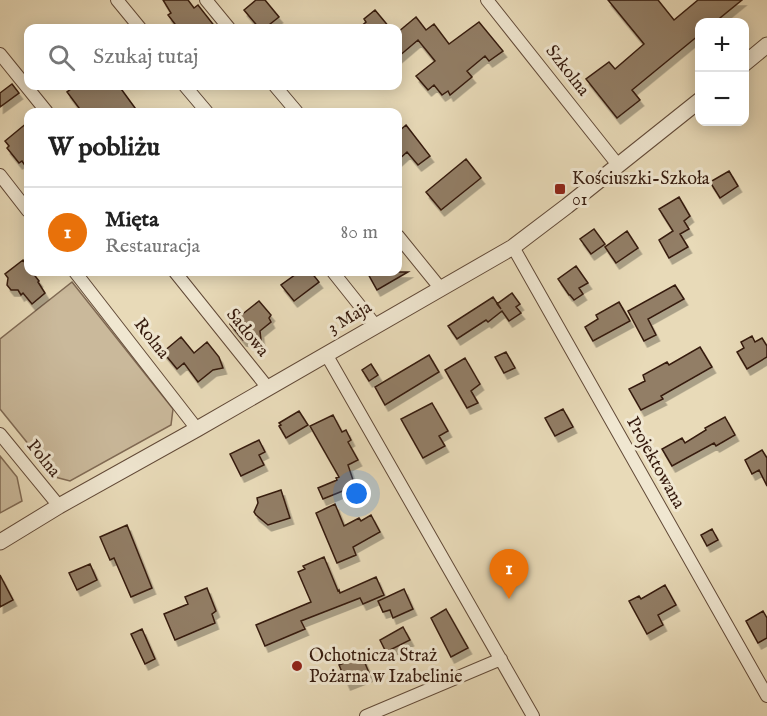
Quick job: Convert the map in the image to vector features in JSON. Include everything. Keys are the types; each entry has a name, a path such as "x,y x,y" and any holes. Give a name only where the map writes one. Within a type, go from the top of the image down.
{"street":[{"path":"117,0 137,24"},
{"path":"206,0 226,24"},
{"name":"Szkolna","path":"487,0 618,165"},
{"path":"749,60 766,48"},
{"path":"0,54 24,84"},
{"path":"29,90 44,108"},
{"path":"188,90 204,108"},
{"path":"278,90 294,108"},
{"name":"3 Maja","path":"0,542 513,247 695,103"},
{"path":"0,175 24,207"},
{"path":"402,241 441,289"},
{"name":"Projektowana","path":"513,247 767,696"},
{"name":"Rolna","path":"78,276 197,429"},
{"name":"Sadowa","path":"178,276 268,388"},
{"path":"336,276 376,326"},
{"path":"326,354 534,716"},
{"name":"Polna","path":"0,434 59,506"},
{"path":"366,716 501,659"}],"shaded area":[{"path":"72,282 173,409 171,425 70,481 55,477 0,409 0,339"},
{"path":"0,456 17,477 22,501 0,513"}],"building":[{"path":"163,0 188,0 194,8 198,5 213,24 175,24 168,15 171,13"},
{"path":"256,0 265,0 279,17 270,24 256,24 244,10"},
{"path":"608,0 658,0 674,20 698,0 742,0 720,18 695,18 695,38 632,90 640,100 617,118 586,79 609,62 615,69 644,44"},
{"path":"375,10 387,24 364,24 366,22 364,19"},
{"path":"416,17 426,30 434,24 449,44 479,22 503,51 489,61 485,56 467,71 472,77 450,95 448,91 442,95 434,85 428,90 416,76 435,61 418,40 402,54 402,29"},
{"path":"12,84 19,93 0,107 0,93"},
{"path":"70,90 122,90 135,108 79,108 67,92"},
{"path":"24,125 24,164 22,161 19,163 7,148 9,146 5,141"},
{"path":"406,125 430,156 418,165 407,152 402,156 402,128"},
{"path":"466,159 481,178 441,210 426,192"},
{"path":"729,171 738,186 720,198 710,182"},
{"path":"679,197 690,216 684,221 689,229 680,234 688,247 669,258 659,240 673,231 659,209"},
{"path":"594,229 605,244 591,254 580,239"},
{"path":"627,231 638,248 616,263 605,247"},
{"path":"23,260 24,276 35,276 45,293 32,304 23,293 21,295 18,290 11,290 7,285 8,278 5,274"},
{"path":"576,266 588,283 579,288 583,294 574,300 558,279"},
{"path":"293,276 314,276 319,282 294,301 281,285"},
{"path":"369,276 401,276 377,290"},
{"path":"675,285 684,299 648,319 656,335 644,341 628,311"},
{"path":"512,293 520,304 516,307 521,313 509,321 502,311 488,322 486,320 457,339 448,326 493,297 497,304"},
{"path":"259,301 271,315 269,318 271,322 260,331 261,340 253,337 248,341 243,340 230,324"},
{"path":"619,302 630,321 593,341 585,327 598,319 596,315"},
{"path":"752,336 755,342 762,338 767,346 767,357 747,369 737,352 744,348 741,342"},
{"path":"181,337 194,353 207,342 219,357 223,368 213,370 198,382 184,363 177,369 163,352"},
{"path":"700,347 712,367 661,396 663,399 641,410 629,389 645,381 643,375 667,362 669,365"},
{"path":"506,352 515,368 504,373 495,357"},
{"path":"429,355 439,372 385,405 375,387"},
{"path":"465,358 480,384 471,391 478,403 467,408 445,370"},
{"path":"371,364 378,375 369,381 362,370"},
{"path":"432,403 448,431 439,436 445,446 423,458 401,419"},
{"path":"563,409 573,427 555,436 545,418"},
{"path":"299,411 308,425 286,438 279,423"},
{"path":"333,415 342,432 346,430 351,440 348,442 358,460 348,465 355,486 323,499 318,488 339,477 310,426"},
{"path":"725,417 735,435 716,446 714,443 672,466 662,449 682,438 685,443"},
{"path":"259,440 265,452 259,455 264,465 241,476 230,454"},
{"path":"762,450 767,458 767,486 759,470 752,474 745,460"},
{"path":"281,490 290,518 268,525 254,512 258,503 257,498"},
{"path":"335,504 344,526 371,515 380,532 353,547 356,555 337,563 316,513"},
{"path":"127,525 152,588 131,597 114,558 110,560 100,537"},
{"path":"712,529 718,540 707,546 701,535"},
{"path":"324,557 340,593 376,577 384,595 363,604 360,598 301,621 305,629 265,646 256,625 311,602 298,572 305,569 303,566"},
{"path":"90,564 97,580 77,590 69,573"},
{"path":"0,575 13,600 0,607"},
{"path":"665,585 676,605 658,615 663,625 647,634 629,601 639,596 641,599"},
{"path":"207,588 216,611 212,614 215,623 175,640 164,614 188,604 185,597"},
{"path":"404,589 413,609 393,618 390,610 383,612 378,601"},
{"path":"446,609 468,648 451,657 431,618"},
{"path":"763,611 767,618 767,638 758,643 746,621"},
{"path":"403,627 410,640 386,652 380,640"},
{"path":"142,629 155,659 145,664 131,634"},
{"path":"362,656 370,675 347,684 339,665"}],"place":[{"name":"Kościuszki-Szkoła 01","path":"560,189"},
{"name":"Mięta","path":"509,599"},
{"name":"Ochotnicza Straż Pożarna w Izabelinie","path":"297,666"}]}
